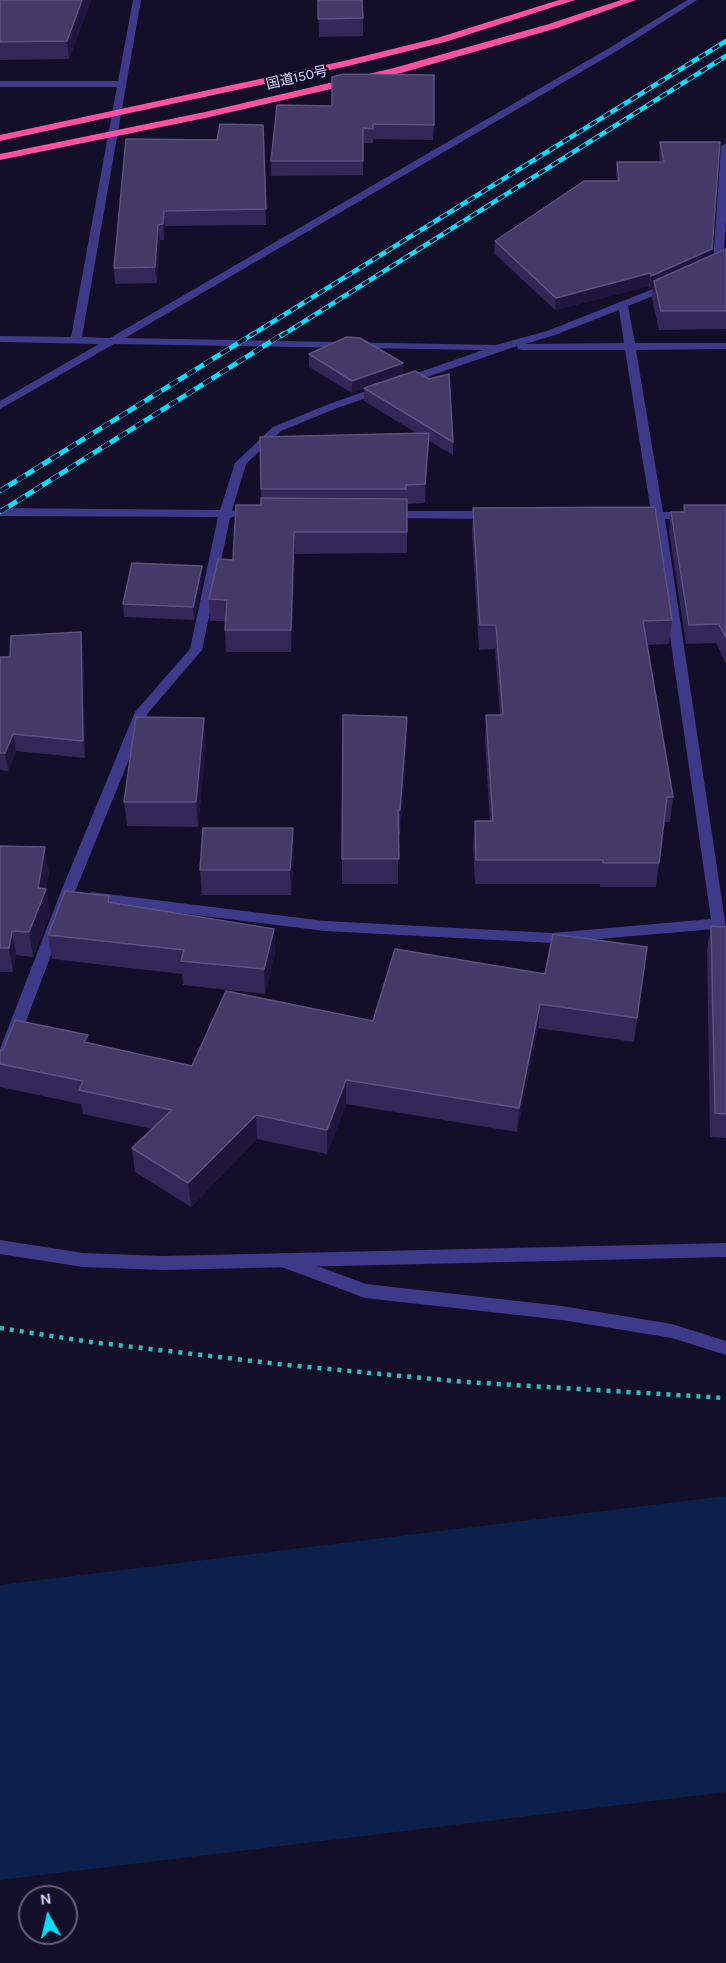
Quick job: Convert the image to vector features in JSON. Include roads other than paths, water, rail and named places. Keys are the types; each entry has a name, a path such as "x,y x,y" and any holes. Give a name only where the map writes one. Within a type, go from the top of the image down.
{"highway":[{"name":"国道150号","path":"0,138 116,115 410,48 570,0"},
{"name":"国道150号","path":"0,157 205,115 398,70 553,26 630,0"}],"street":[{"path":"76,339 137,0"},
{"path":"0,406 614,49 693,0"},
{"path":"0,84 122,84"},
{"path":"698,274 718,265 726,146"},
{"path":"0,1069 142,712 196,650 225,514 241,463 278,429 333,406 502,347 551,333 678,283"},
{"path":"68,894 325,926 552,938 722,923 623,305"},
{"path":"0,339 502,347 726,346"},
{"path":"0,513 249,514"},
{"path":"377,514 506,515"},
{"path":"623,515 726,516"},
{"path":"0,1247 83,1260 164,1263 726,1250"},
{"path":"282,1260 365,1291 561,1312 672,1331 726,1348"}],"water":[{"path":"726,1496 726,1792 0,1880 0,1585"}],"railway":[{"path":"250,336 726,41"},
{"path":"281,336 726,56"},
{"path":"0,491 253,334"},
{"path":"0,512 283,334"}]}
